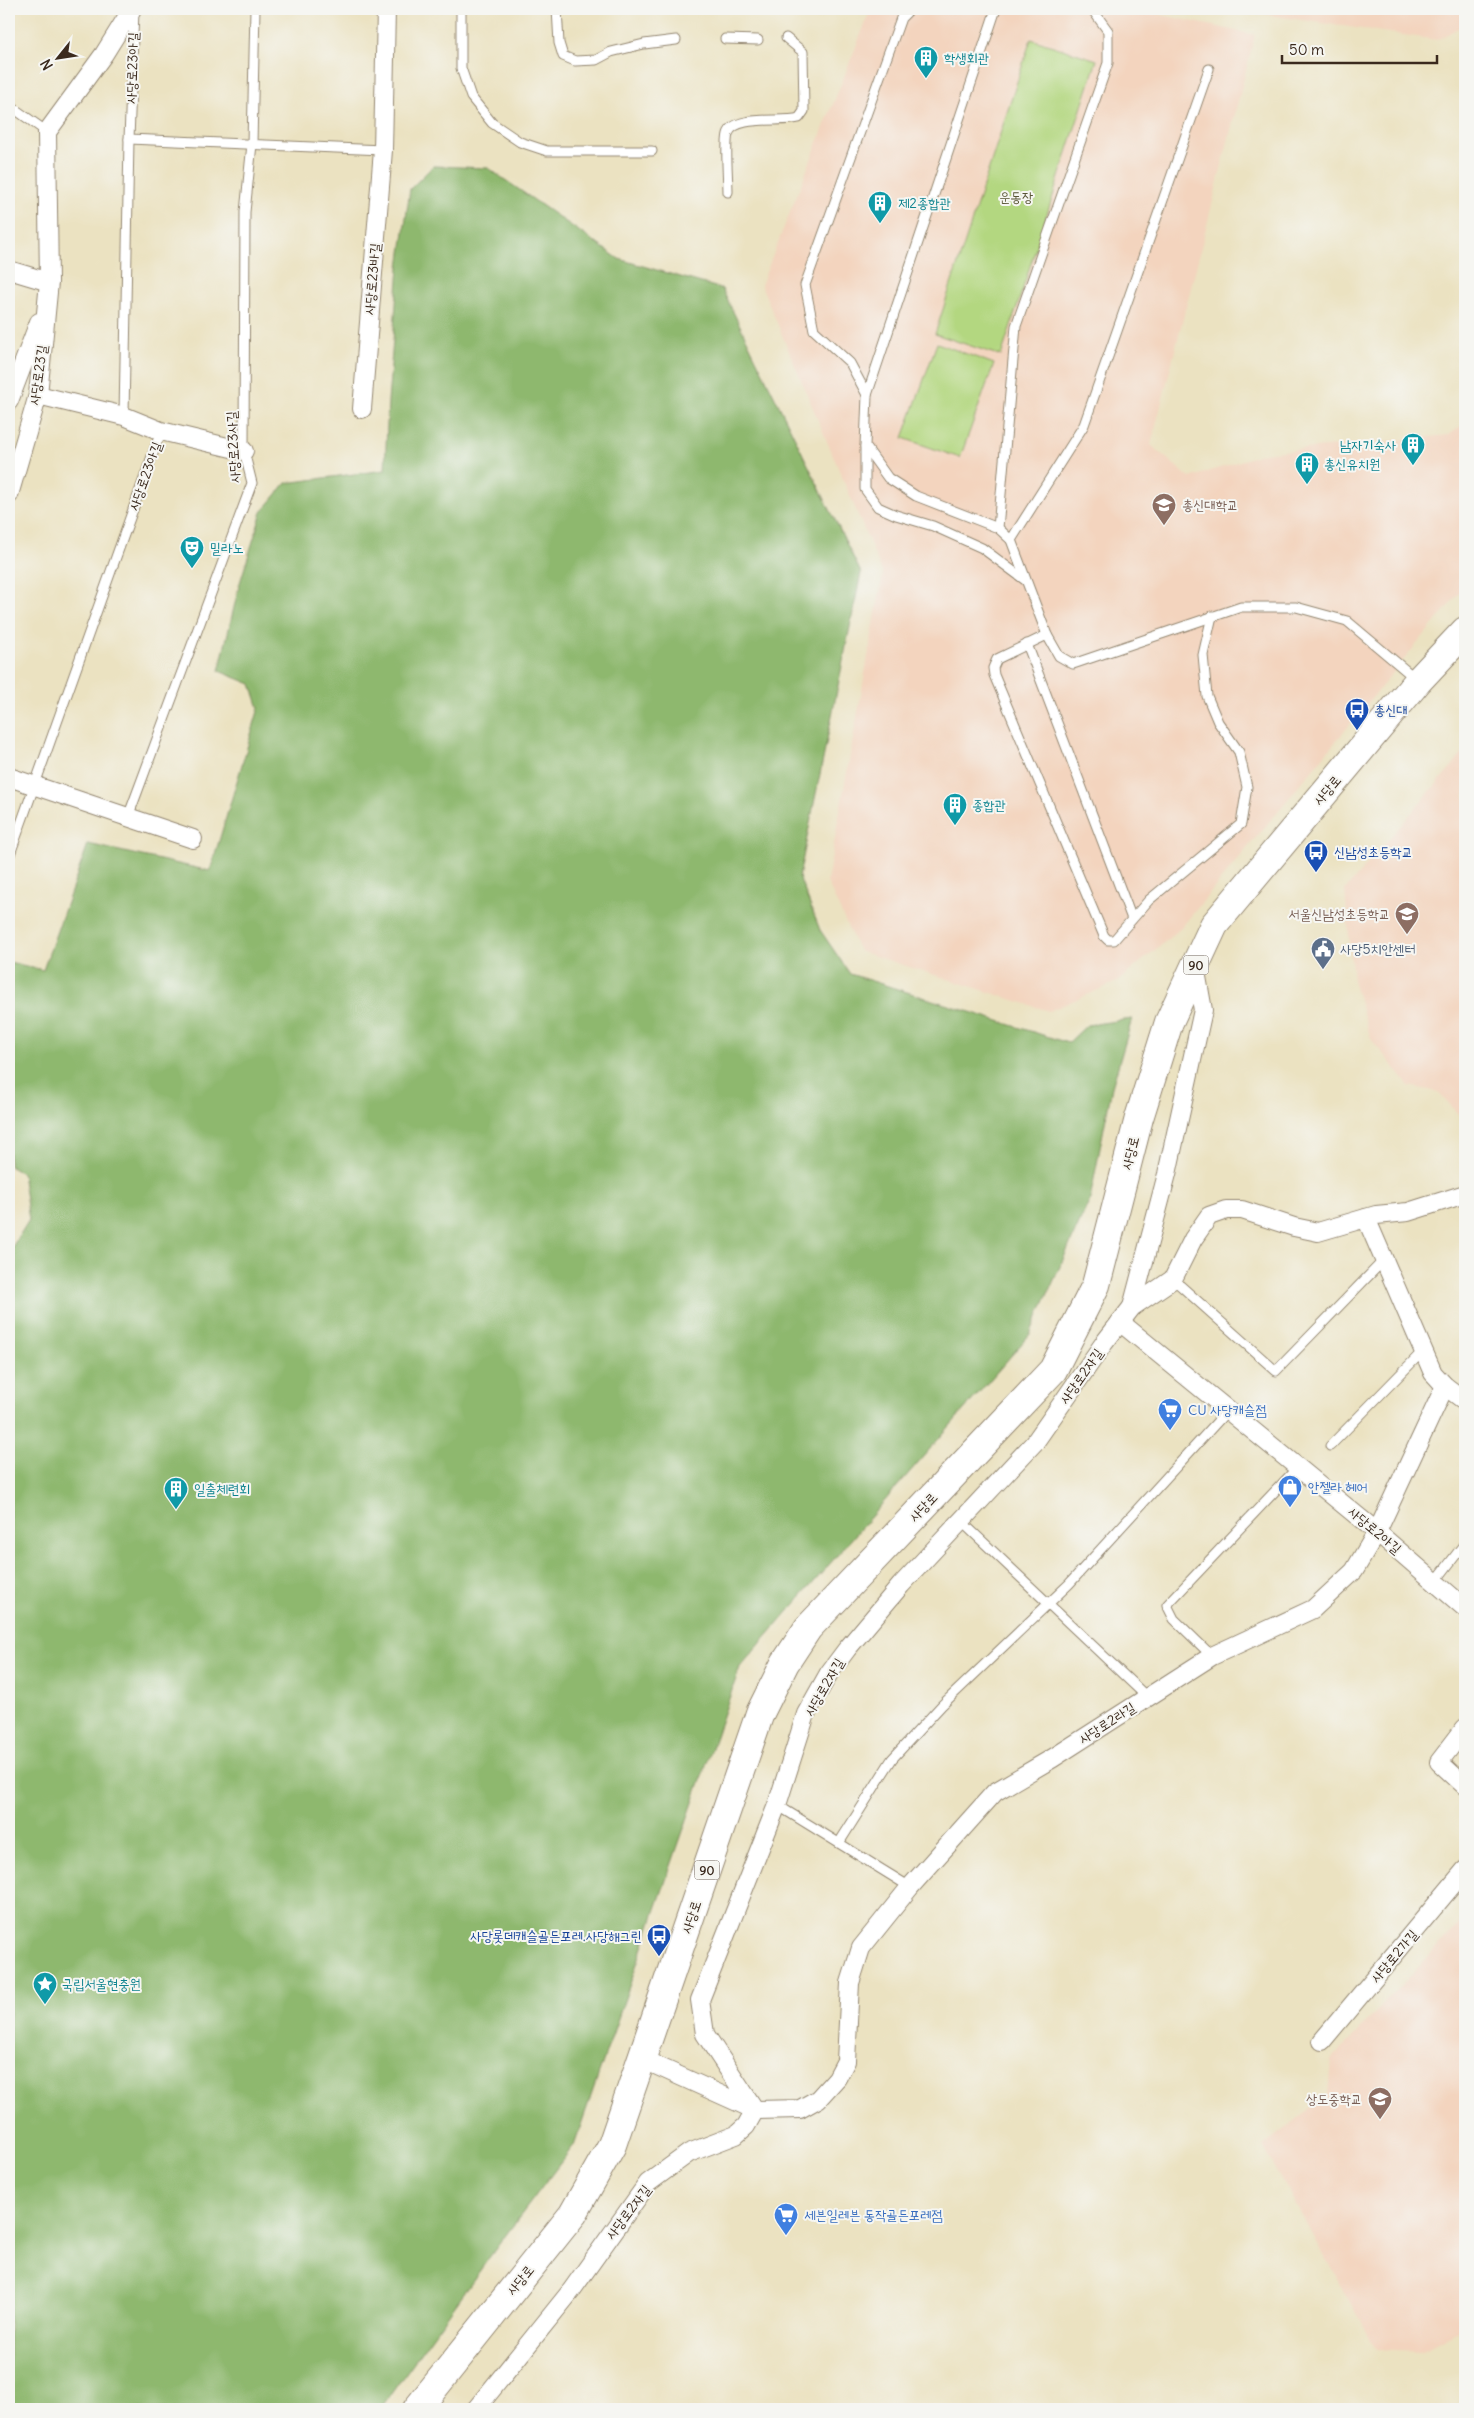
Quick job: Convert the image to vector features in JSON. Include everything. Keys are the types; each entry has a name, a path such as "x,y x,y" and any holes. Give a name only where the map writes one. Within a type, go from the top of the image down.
{"main road":[{"name":"사당로","path":"417,2409 573,2214 612,2145 760,1713 785,1663 808,1628 1053,1370 1096,1285 1139,1118 1169,1022 1214,926 1418,681 1465,631"}],"street":[{"path":"47,132 104,54 133,9"},
{"name":"사당로23바길","path":"362,409 383,150 386,9"},
{"name":"사당로23길","path":"9,496 38,395 49,282 47,132"},
{"path":"9,270 49,282"},
{"path":"9,401 46,304"},
{"path":"38,395 124,416"},
{"name":"사당로23아길","path":"124,416 161,431"},
{"path":"161,431 244,451"},
{"path":"9,777 193,839"},
{"path":"1132,1307 1167,1174 1203,1010 1195,966"},
{"name":"사당로2자길","path":"476,2409 571,2291 648,2183 689,2152 736,2135 746,2126 755,2110 705,2034 700,2000 778,1805 806,1714 828,1673 902,1585 1035,1442 1132,1307 1173,1278 1192,1239 1209,1216 1226,1210 1242,1210 1294,1227 1318,1232 1366,1218 1408,1212 1465,1194"},
{"path":"1366,1218 1433,1373 1445,1386 1465,1401"},
{"name":"사당로2아길","path":"1120,1322 1377,1532 1465,1608"},
{"name":"사당로2라길","path":"755,2110 800,2109 818,2099 837,2078 846,2061 850,1983 861,1948 910,1887 995,1792 1053,1758 1212,1656 1312,1609 1354,1571 1377,1532 1445,1386"},
{"path":"1465,1728 1439,1762 1465,1786"},
{"name":"사당로2가길","path":"1322,2041 1465,1870"},
{"path":"642,2060 755,2110"}],"lane":[{"name":"사당로23아길","path":"124,416 133,9"},
{"name":"사당로23사길","path":"128,817 252,482 244,451 245,212 252,144 255,9"},
{"path":"461,9 461,68 471,98 492,123 520,142 547,151 652,151"},
{"path":"557,9 559,43 563,56 575,61 596,60 611,52 644,44 676,40"},
{"path":"866,394 850,363 814,330 805,285 901,18 910,9"},
{"path":"996,9 866,394 865,489 878,507 896,515 933,526 982,548 1025,580"},
{"path":"998,528 1016,326 1108,63 1108,31 1092,9"},
{"path":"728,192 728,134 733,125 741,121 790,121 799,118 804,112 802,52 786,38"},
{"path":"725,39 758,40"},
{"path":"1011,540 1084,425 1209,70"},
{"path":"9,105 47,132"},
{"path":"129,139 383,150"},
{"name":"사당로23아길","path":"9,856 161,431"},
{"path":"865,446 888,478 916,496 998,528 1011,540 1047,635 1059,656 1073,664 1241,607 1296,607 1347,621 1418,681"},
{"path":"1047,635 997,659 993,668 994,675 1104,936 1108,940 1114,940 1150,900 1241,824 1247,786 1239,752 1218,722 1207,696 1203,655 1212,616"},
{"path":"1027,644 1132,919"},
{"path":"1173,1278 1276,1371 1384,1260"},
{"path":"1330,1446 1424,1350"},
{"path":"839,1843 892,1759 942,1706 1069,1584 1228,1410"},
{"path":"1212,1656 1174,1619 1167,1605 1298,1467"},
{"path":"961,1521 1147,1697"},
{"path":"1435,1582 1465,1543"},
{"path":"778,1805 910,1887"}],"shaded area":[{"name":"총신대학교","path":"874,9 1134,9 1255,35 1151,445 1190,478 1264,453 1449,435 1465,423 1465,586 1180,929 1117,982 1049,1011 859,951 827,882 883,574 761,285 869,14"},
{"path":"1228,9 1465,9 1465,24 1437,40"},
{"name":"서울신남성초등학교","path":"1465,751 1465,1122 1439,1092 1409,1086 1371,1039 1353,980 1345,890"},
{"name":"상도중학교","path":"1465,1918 1465,2327 1421,2351 1376,2349 1263,2146 1328,2095 1331,2060"}],"green space":[{"name":"운동장","path":"1031,39 1097,60 1001,356 935,334"},
{"path":"433,166 488,168 619,259 722,289 861,573 799,877 820,930 850,974 1068,1043 1087,1025 1132,1019 1112,1087 1090,1199 1030,1334 740,1667 574,2145 499,2244 380,2409 9,2409 9,1252 29,1220 22,1173 9,1166 9,962 43,970 88,844 210,871 259,708 251,684 219,671 239,586 262,512 286,483 385,470 388,401 399,267 410,189"},
{"path":"937,343 994,364 960,458 903,438"}],"place":[{"name":"학생회관","path":"926,79"},
{"name":"제2종합관","path":"880,224"},
{"name":"남자기숙사","path":"1413,466"},
{"name":"총신유치원","path":"1307,485"},
{"name":"총신대학교","path":"1164,526"},
{"name":"밀라노","path":"192,569"},
{"name":"총신대","path":"1357,731"},
{"name":"종합관","path":"955,826"},
{"name":"신남성초등학교","path":"1316,873"},
{"name":"서울신남성초등학교","path":"1407,935"},
{"name":"사당5치안센터","path":"1323,970"},
{"name":"CU 사당캐슬점","path":"1170,1431"},
{"name":"안젤라 헤어","path":"1290,1508"},
{"name":"일출체련회","path":"176,1510"},
{"name":"사당롯데캐슬골든포레.사당해그린","path":"659,1957"},
{"name":"국립서울현충원","path":"45,2005"},
{"name":"상도중학교","path":"1380,2120"},
{"name":"세븐일레븐 동작골든포레점","path":"786,2236"}]}
